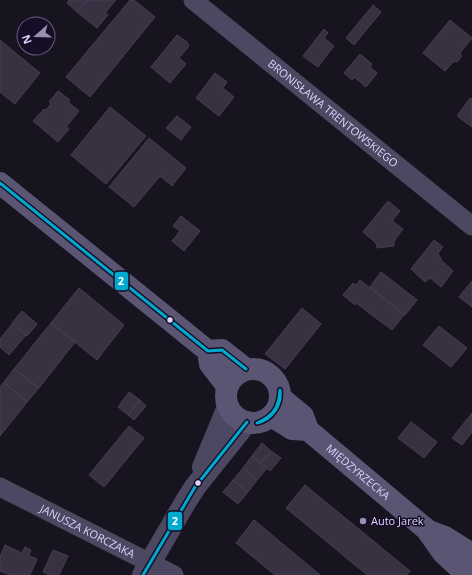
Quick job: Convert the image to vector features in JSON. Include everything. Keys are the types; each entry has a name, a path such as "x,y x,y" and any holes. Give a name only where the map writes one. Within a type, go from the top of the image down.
{"main road":[{"path":"0,183 208,351 210,364 228,396 236,417 247,422 260,422 276,407 277,383 273,377 260,369 246,369 232,378 228,396"},
{"path":"208,351 222,350 246,369"},
{"name":"MIĘDZYRZECKA","path":"276,407 303,416 308,430 426,530 443,553 467,575"},
{"name":"MIĘDZYRZECKA","path":"426,530 445,537 472,554"}],"street":[{"name":"BRONISŁAWA TRENTOWSKIEGO","path":"193,0 472,226"},
{"path":"195,486 228,396"},
{"path":"146,569 195,486 247,422"},
{"name":"JANUSZA KORCZAKA","path":"0,487 146,569 174,575"}],"building":[{"path":"69,0 87,0 77,12 67,3"},
{"path":"87,0 116,0 105,13 108,15 97,28 77,12"},
{"path":"130,0 134,0 155,17 90,97 66,77"},
{"path":"373,5 381,12 354,45 346,38"},
{"path":"450,20 472,38 460,53 461,57 458,61 454,61 445,71 423,53"},
{"path":"324,29 328,33 324,38 334,46 318,67 303,56"},
{"path":"177,35 187,42 189,46 179,58 186,64 170,83 151,67"},
{"path":"0,40 16,53 16,56 19,56 40,73 15,104 0,92"},
{"path":"360,54 372,64 370,67 377,73 366,87 354,77 352,80 344,73"},
{"path":"215,73 227,82 223,88 234,97 219,116 196,98"},
{"path":"58,91 70,100 68,102 79,111 66,127 69,129 58,142 33,121 51,104 49,102"},
{"path":"470,98 472,99 472,127 457,116"},
{"path":"110,107 146,136 106,184 71,155"},
{"path":"177,116 191,127 181,140 166,128"},
{"path":"149,138 186,168 172,186 160,176 134,207 109,187"},
{"path":"388,201 400,211 392,221 403,229 394,241 394,246 377,248 376,243 363,232"},
{"path":"181,216 200,231 184,251 172,241 180,231 173,226"},
{"path":"434,240 443,247 438,253 442,261 453,271 441,287 430,278 425,282 411,269"},
{"path":"381,272 417,300 405,315 370,287"},
{"path":"360,280 404,315 392,330 343,295 353,283 356,285"},
{"path":"472,281 472,307 459,297"},
{"path":"79,288 124,325 97,360 51,323"},
{"path":"302,308 321,324 285,369 265,354"},
{"path":"22,311 37,324 27,336 12,323"},
{"path":"51,323 75,342 39,388 14,369"},
{"path":"12,324 26,335 9,355 0,347 0,339"},
{"path":"439,326 467,348 451,367 423,345"},
{"path":"14,369 39,388 27,402 4,382"},
{"path":"4,382 27,402 0,436 0,387"},
{"path":"129,392 140,400 128,415 118,407"},
{"path":"140,400 146,406 134,420 128,415"},
{"path":"472,413 472,432 462,445 452,438"},
{"path":"411,422 437,442 424,458 398,438"},
{"path":"129,426 144,438 104,487 89,475"},
{"path":"262,443 271,451 261,463 252,456"},
{"path":"271,451 281,458 270,471 261,463"},
{"path":"252,456 267,468 257,480 243,468"},
{"path":"243,468 257,480 248,492 233,480"},
{"path":"233,480 248,492 238,504 223,492"},
{"path":"305,485 410,571 407,575 367,575 286,508"},
{"path":"254,520 320,575 275,575 236,543"},
{"path":"5,545 22,553 25,547 31,550 29,556 37,559 30,575 10,575 0,571 0,557"},
{"path":"53,550 68,556 59,575 49,575 43,572"}],"transit line":[{"name":"2","path":"0,183 208,351 222,350 246,369"},
{"name":"2","path":"257,423 271,414 277,407 280,390"},
{"name":"2","path":"257,423 267,419 275,411 278,406 280,390"},
{"name":"2","path":"143,575 195,487 247,422"}],"place":[{"name":"Auto Jarek","path":"363,521"}]}
